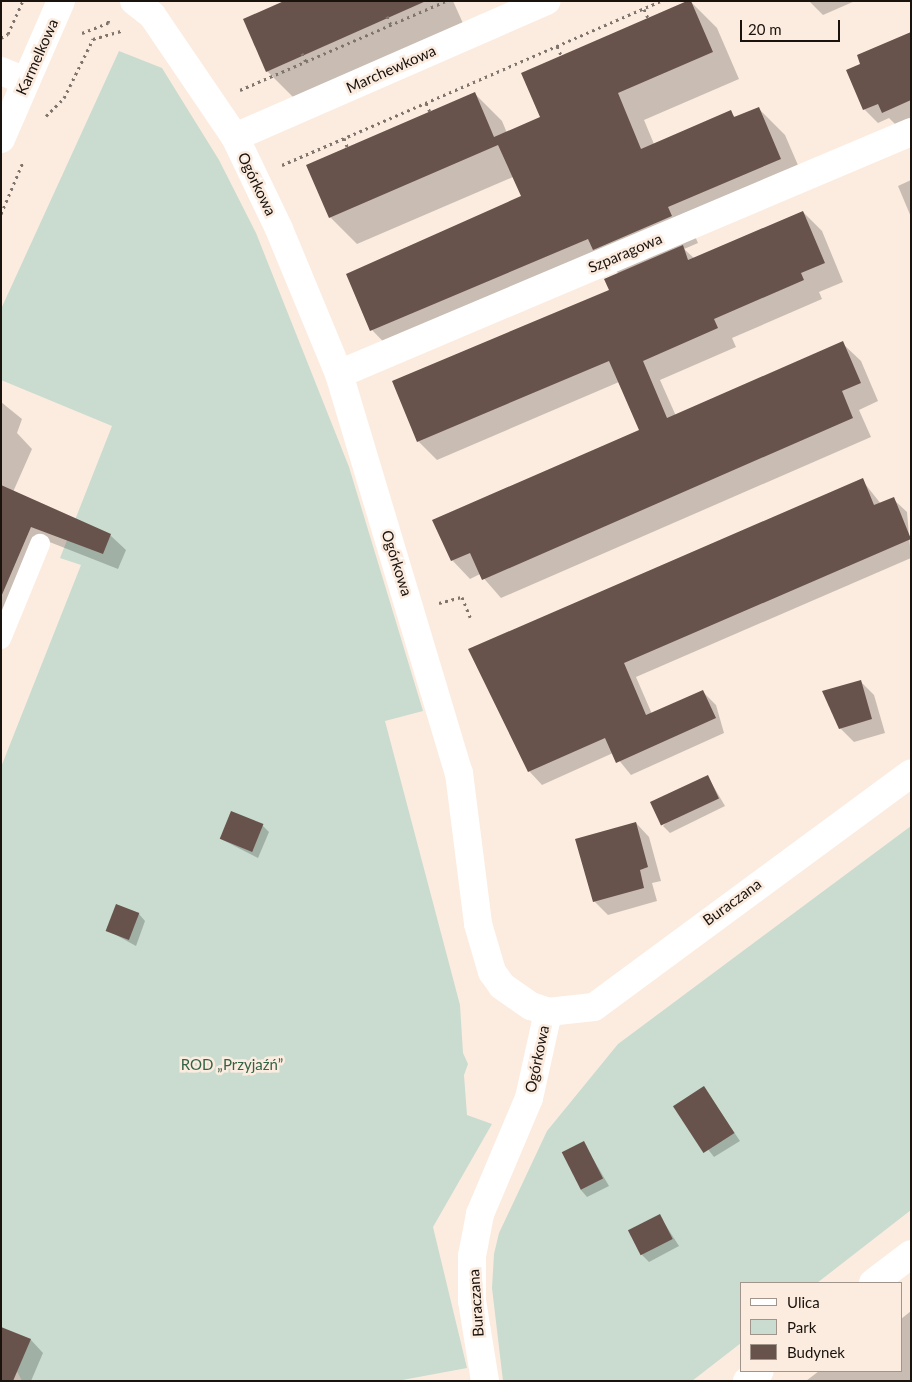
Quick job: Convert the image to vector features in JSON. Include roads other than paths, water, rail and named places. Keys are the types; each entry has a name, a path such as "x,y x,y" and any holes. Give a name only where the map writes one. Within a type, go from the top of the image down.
{"street":[{"name":"Karmelkowa","path":"1,139 14,76 62,1"},
{"name":"Marchewkowa","path":"235,137 547,1"},
{"name":"Ogórkowa","path":"137,3 152,15 235,137 279,229 339,374 412,610 459,772 484,952 502,986 531,1006 548,1012 529,1098 514,1142"},
{"name":"Szparagowa","path":"339,374 911,132"},
{"name":"Buraczana","path":"548,1012 579,1011 608,999 696,927 911,773"},
{"name":"Buraczana","path":"485,1381 472,1301 472,1256 480,1214 514,1142"},
{"path":"873,1282 911,1254"},
{"path":"747,1381 759,1372"}],"lane":[{"path":"1,639 40,544"}],"park label":[{"name":"ROD „Przyjaźń”","path":"232,1065"}]}
